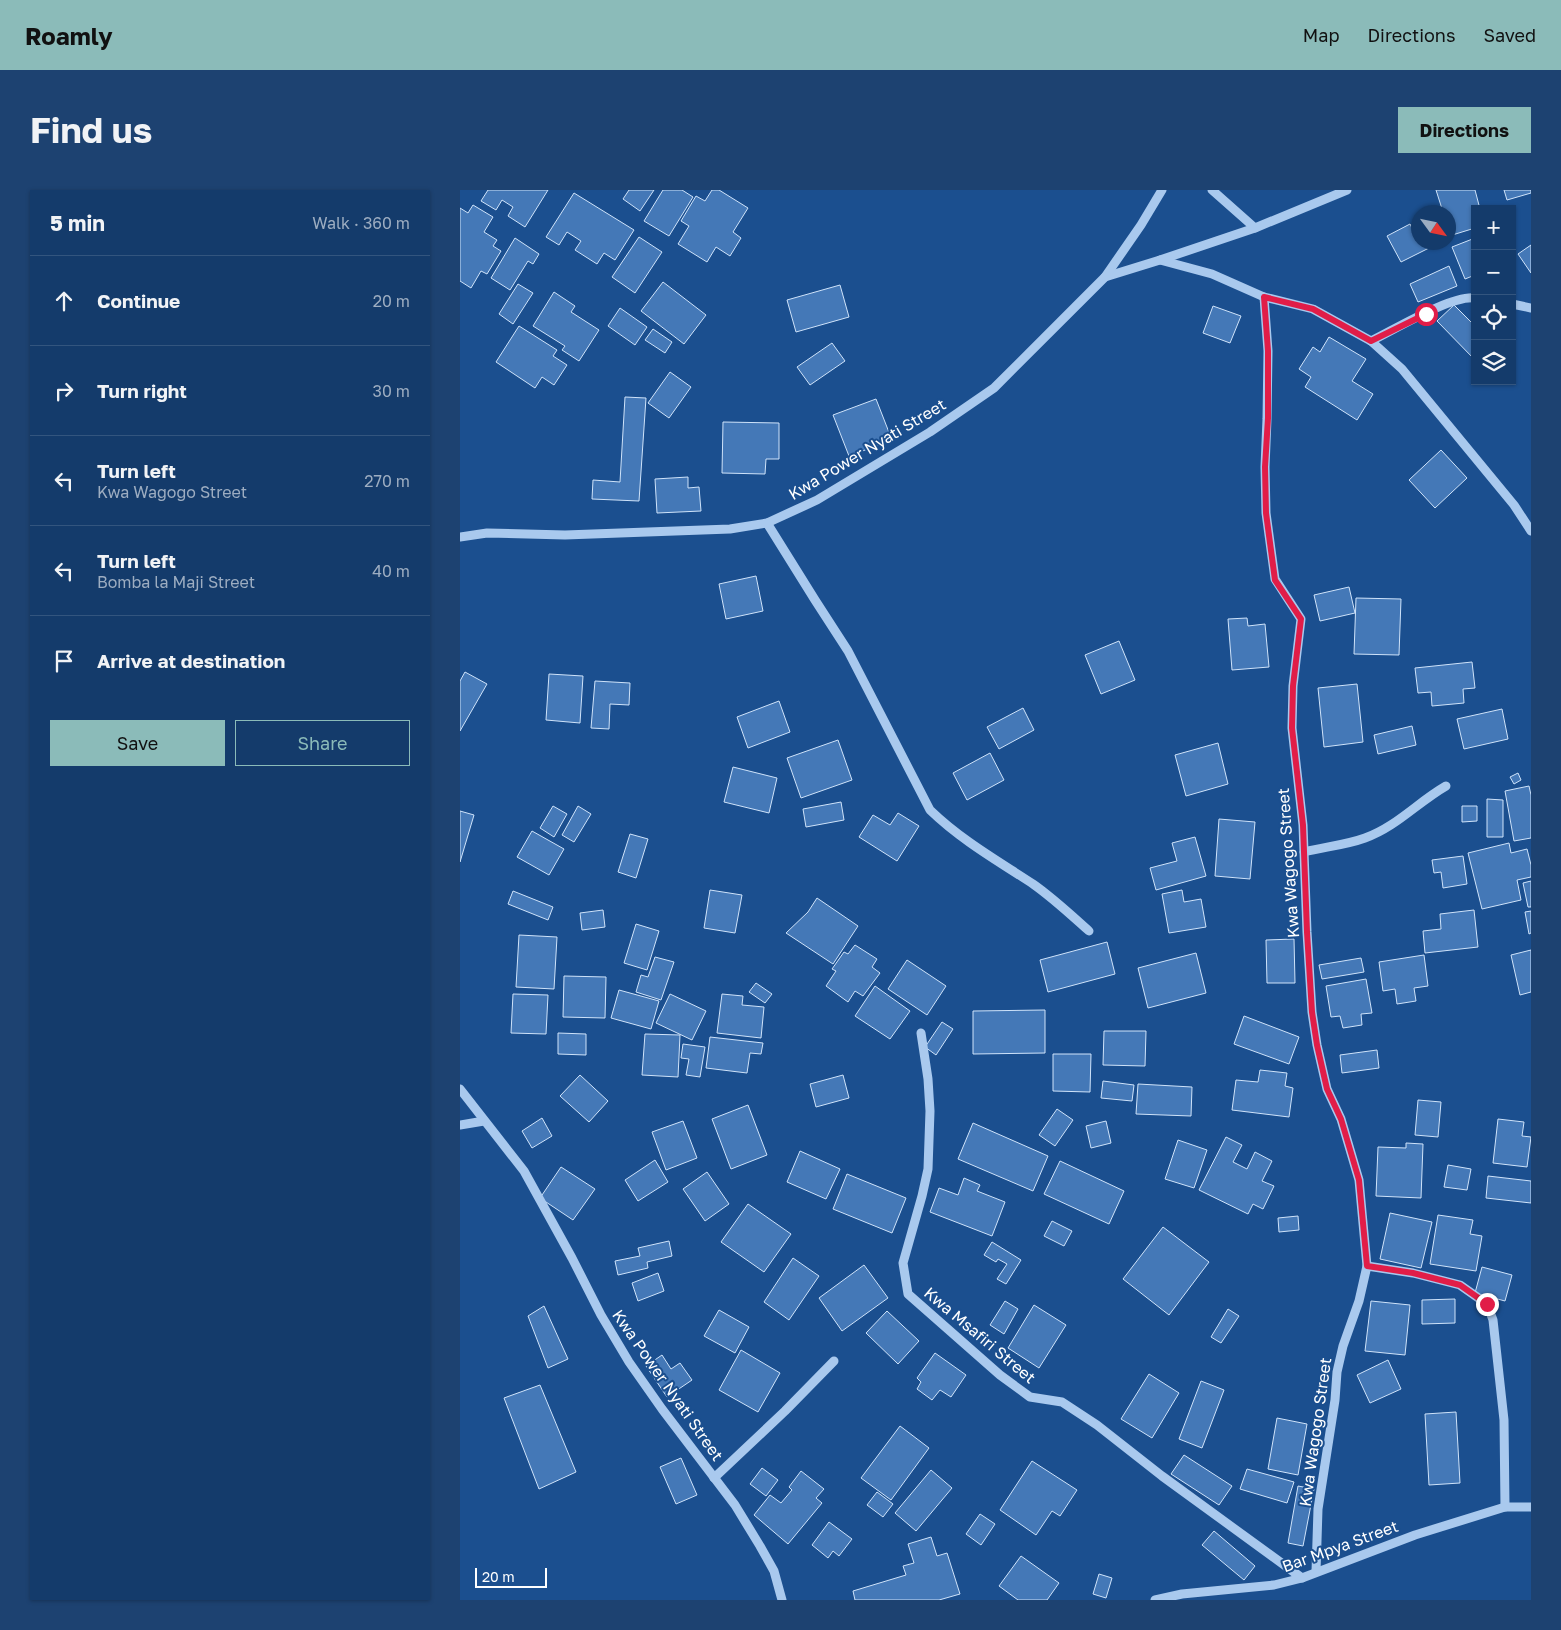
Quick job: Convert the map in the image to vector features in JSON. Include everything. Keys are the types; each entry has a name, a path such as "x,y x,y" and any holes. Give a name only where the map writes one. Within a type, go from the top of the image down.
{"street":[{"name":"Kwa Power Nyati Street","path":"460,537 487,533 565,535 730,529 767,523 825,495 930,432 994,388 1105,277 1141,225 1162,190"},
{"path":"1212,190 1255,228"},
{"path":"1105,277 1255,228 1347,190"},
{"path":"1160,260 1212,274 1264,297 1313,309 1371,341 1402,369 1514,505 1531,531"},
{"name":"Kwa Wagogo Street","path":"1264,297 1268,351 1268,418 1265,467 1266,513 1275,580 1301,619 1293,686 1292,728 1303,825 1307,932 1314,1020 1327,1089 1341,1119 1359,1180 1367,1266 1359,1301 1343,1346 1337,1372 1335,1400 1318,1509 1316,1572"},
{"path":"1371,341 1451,301 1471,297"},
{"path":"1516,305 1531,308"},
{"path":"767,523 848,651 930,810 942,822 1045,893 1089,931"},
{"path":"1304,852 1365,838 1408,814 1446,786"},
{"name":"Kwa Msafiri Street","path":"921,1033 928,1079 930,1111 928,1120 928,1169 903,1263 908,1294 1007,1380 1030,1396 1062,1402 1097,1425 1162,1476 1302,1578"},
{"name":"Kwa Power Nyati Street","path":"460,1089 524,1171 572,1258 600,1315 629,1362 735,1505 770,1562 782,1600"},
{"path":"460,1125 484,1121"},
{"path":"1367,1266 1413,1273 1460,1285 1487,1304 1493,1320 1504,1420 1505,1507"},
{"path":"714,1478 785,1411 834,1361"},
{"name":"Bar Mpya Street","path":"1155,1600 1182,1594 1274,1585 1302,1578 1415,1535 1505,1507 1531,1507"}],"building":[{"path":"488,190 548,190 525,227 508,216 513,207 502,200 496,210 481,201"},
{"path":"629,190 654,190 640,211 623,199"},
{"path":"663,190 682,190 693,197 669,236 644,221"},
{"path":"712,190 719,190 748,208 733,232 741,238 730,256 716,247 707,262 678,244 689,226 681,221 696,196 705,201"},
{"path":"1436,190 1475,190 1479,205 1471,205 1471,229 1456,234 1456,205 1441,205"},
{"path":"1504,190 1531,190 1531,193 1507,200"},
{"path":"574,193 634,230 615,260 604,253 597,264 575,250 581,241 567,232 559,245 546,237"},
{"path":"473,205 493,217 484,232 497,240 493,246 501,251 487,274 481,271 471,288 460,281 460,208 468,213"},
{"path":"1410,224 1411,250 1425,250 1401,262 1387,236"},
{"path":"639,237 662,252 635,293 612,277"},
{"path":"515,238 539,254 533,264 528,261 510,290 491,278"},
{"path":"1471,240 1471,277 1465,279 1453,250 1456,250 1456,245"},
{"path":"1531,245 1531,273 1518,254"},
{"path":"1449,266 1457,286 1418,302 1410,284"},
{"path":"663,282 706,315 684,344 641,311"},
{"path":"518,284 533,293 513,324 499,314"},
{"path":"840,285 849,317 796,332 787,300"},
{"path":"554,292 575,306 571,312 599,330 579,361 562,350 565,346 533,326"},
{"path":"1454,305 1471,322 1471,356 1437,321"},
{"path":"1213,306 1241,316 1230,343 1203,333"},
{"path":"620,308 647,327 635,345 608,326"},
{"path":"519,326 557,350 553,356 567,365 554,385 542,377 535,388 496,362"},
{"path":"653,329 672,342 665,353 645,340"},
{"path":"1329,337 1366,359 1352,381 1373,394 1357,420 1305,387 1311,377 1299,369 1313,347 1320,352"},
{"path":"832,343 845,361 810,385 797,367"},
{"path":"670,372 691,387 669,418 648,403"},
{"path":"625,397 646,398 639,501 592,499 593,480 620,482"},
{"path":"876,399 892,440 849,456 833,415"},
{"path":"723,422 779,423 779,459 766,459 765,474 722,473"},
{"path":"1441,450 1467,478 1435,508 1409,480"},
{"path":"688,477 688,488 699,487 701,511 657,513 655,479"},
{"path":"756,576 763,611 726,619 719,584"},
{"path":"1349,587 1355,613 1320,621 1314,595"},
{"path":"1356,598 1401,599 1399,655 1354,654"},
{"path":"1247,618 1248,626 1265,624 1269,667 1232,670 1228,619"},
{"path":"1119,641 1135,680 1101,694 1085,655"},
{"path":"1472,662 1475,688 1463,689 1464,703 1432,706 1431,692 1418,693 1415,668"},
{"path":"465,672 487,684 460,731 460,681"},
{"path":"549,674 583,676 580,723 546,720"},
{"path":"595,681 630,683 629,705 610,704 609,729 591,728"},
{"path":"1357,684 1363,742 1324,747 1318,688"},
{"path":"779,701 790,732 748,748 737,717"},
{"path":"1023,708 1034,730 999,749 987,727"},
{"path":"1502,709 1508,739 1464,749 1457,719"},
{"path":"1412,726 1416,745 1378,754 1374,735"},
{"path":"838,740 852,780 801,798 787,758"},
{"path":"1218,743 1228,784 1186,796 1175,755"},
{"path":"990,753 1004,780 967,800 953,773"},
{"path":"733,767 777,778 769,813 724,802"},
{"path":"1518,773 1521,780 1514,784 1510,777"},
{"path":"1529,786 1531,795 1531,838 1514,841 1505,791"},
{"path":"1487,799 1503,800 1503,837 1487,837"},
{"path":"841,802 844,820 806,827 803,809"},
{"path":"553,806 567,814 554,837 540,828"},
{"path":"578,806 591,814 574,842 562,835"},
{"path":"1462,806 1477,806 1477,821 1462,822"},
{"path":"460,811 474,815 460,862"},
{"path":"898,813 919,826 897,861 859,837 873,815 890,825"},
{"path":"1219,819 1255,822 1250,879 1215,876"},
{"path":"532,831 564,849 549,875 517,857"},
{"path":"630,834 648,839 636,878 618,872"},
{"path":"1195,837 1206,876 1156,890 1150,868 1177,861 1172,843"},
{"path":"1509,843 1511,853 1527,849 1531,865 1531,877 1517,880 1521,900 1482,909 1468,853"},
{"path":"1463,856 1467,884 1443,888 1441,872 1434,873 1432,860"},
{"path":"1531,881 1531,907 1528,907 1523,883"},
{"path":"710,890 742,895 735,933 704,928"},
{"path":"1182,890 1184,902 1201,899 1206,927 1169,933 1162,894"},
{"path":"513,891 553,907 548,920 508,904"},
{"path":"817,898 858,926 833,964 786,933 808,912"},
{"path":"603,910 605,927 582,930 580,913"},
{"path":"1474,910 1478,947 1425,953 1423,931 1441,929 1440,914"},
{"path":"1531,911 1531,933 1529,934 1525,912"},
{"path":"636,924 659,931 647,970 624,963"},
{"path":"519,935 557,937 554,989 516,987"},
{"path":"1294,939 1295,983 1267,983 1266,940"},
{"path":"1107,942 1115,974 1048,992 1040,960"},
{"path":"855,945 877,959 872,967 880,973 863,996 855,991 848,1002 826,986 836,971 832,969 844,952 848,954"},
{"path":"1531,950 1531,992 1520,995 1511,955"},
{"path":"1196,953 1206,993 1148,1008 1138,968"},
{"path":"1424,955 1428,986 1414,988 1416,1001 1397,1004 1395,989 1383,991 1379,962"},
{"path":"655,957 674,962 661,1000 636,992 641,975 648,977"},
{"path":"1361,958 1364,972 1322,979 1319,965"},
{"path":"907,960 946,986 927,1015 888,989"},
{"path":"564,976 606,977 605,1018 563,1017"},
{"path":"1366,979 1372,1013 1361,1014 1362,1025 1343,1028 1340,1016 1331,1017 1326,986"},
{"path":"756,983 772,994 765,1003 749,992"},
{"path":"875,986 910,1011 890,1039 855,1016"},
{"path":"619,990 659,1001 651,1029 611,1018"},
{"path":"513,994 548,995 546,1034 511,1033"},
{"path":"670,994 706,1011 692,1040 656,1023"},
{"path":"722,994 743,996 742,1005 764,1007 761,1038 717,1033"},
{"path":"1045,1010 1045,1053 973,1054 973,1011"},
{"path":"1244,1016 1299,1037 1289,1064 1234,1044"},
{"path":"942,1022 953,1029 936,1055 925,1047"},
{"path":"1104,1031 1146,1031 1145,1066 1103,1065"},
{"path":"558,1033 586,1034 586,1055 558,1054"},
{"path":"645,1034 680,1035 678,1077 642,1075"},
{"path":"710,1037 763,1043 761,1054 750,1053 747,1073 706,1068"},
{"path":"683,1044 705,1047 700,1077 686,1075 689,1059 681,1058"},
{"path":"1377,1050 1379,1068 1342,1073 1340,1055"},
{"path":"1053,1054 1091,1054 1090,1092 1053,1091"},
{"path":"1260,1070 1287,1073 1285,1086 1293,1088 1289,1117 1232,1110 1236,1080 1258,1082"},
{"path":"580,1075 608,1101 589,1122 560,1096"},
{"path":"843,1075 849,1098 816,1107 810,1084"},
{"path":"1103,1081 1134,1085 1132,1101 1101,1098"},
{"path":"1138,1084 1192,1087 1191,1116 1136,1114"},
{"path":"1418,1100 1441,1102 1438,1137 1415,1135"},
{"path":"748,1105 767,1155 731,1169 712,1119"},
{"path":"1057,1109 1073,1120 1055,1146 1039,1135"},
{"path":"542,1118 552,1136 532,1148 522,1131"},
{"path":"1498,1119 1524,1122 1522,1136 1531,1137 1527,1167 1493,1163"},
{"path":"683,1121 697,1158 666,1170 652,1132"},
{"path":"1106,1121 1111,1143 1091,1148 1086,1126"},
{"path":"973,1123 1048,1156 1033,1191 958,1159"},
{"path":"1226,1137 1242,1145 1233,1162 1247,1169 1255,1152 1272,1161 1262,1181 1274,1186 1263,1209 1253,1204 1248,1214 1199,1190"},
{"path":"1178,1140 1207,1150 1194,1188 1165,1179"},
{"path":"1406,1143 1423,1144 1421,1198 1376,1196 1378,1147 1406,1148"},
{"path":"800,1151 840,1169 826,1199 787,1182"},
{"path":"655,1160 668,1182 638,1201 625,1180"},
{"path":"1060,1161 1124,1191 1109,1224 1044,1194"},
{"path":"1448,1165 1471,1169 1467,1190 1444,1187"},
{"path":"561,1167 595,1189 573,1220 540,1198"},
{"path":"707,1172 729,1204 705,1221 683,1189"},
{"path":"847,1174 906,1198 892,1233 833,1209"},
{"path":"1488,1176 1531,1181 1531,1203 1486,1198"},
{"path":"964,1178 980,1185 977,1191 1005,1202 992,1236 930,1212 939,1188 958,1195"},
{"path":"748,1204 791,1234 764,1272 721,1242"},
{"path":"1390,1213 1432,1222 1421,1268 1380,1259"},
{"path":"1438,1215 1473,1220 1470,1234 1482,1236 1476,1271 1430,1264"},
{"path":"1298,1216 1299,1230 1279,1232 1278,1218"},
{"path":"1052,1221 1072,1231 1064,1246 1044,1236"},
{"path":"1163,1227 1209,1262 1169,1315 1123,1279"},
{"path":"669,1241 672,1256 647,1262 648,1268 618,1275 615,1261 640,1256 638,1248"},
{"path":"992,1242 1021,1260 1006,1284 997,1279 1007,1264 998,1259 996,1262 984,1255"},
{"path":"793,1258 819,1276 789,1320 764,1302"},
{"path":"864,1265 888,1298 842,1331 819,1298"},
{"path":"1482,1267 1512,1275 1505,1301 1475,1293"},
{"path":"658,1273 664,1291 638,1301 632,1283"},
{"path":"1455,1299 1455,1323 1422,1324 1422,1300"},
{"path":"1005,1301 1018,1309 1004,1334 990,1325"},
{"path":"1371,1301 1410,1305 1405,1355 1365,1351"},
{"path":"1034,1305 1066,1325 1039,1368 1008,1348"},
{"path":"544,1306 568,1359 548,1368 528,1316"},
{"path":"1228,1309 1239,1316 1221,1343 1211,1337"},
{"path":"719,1310 749,1327 735,1353 704,1336"},
{"path":"887,1311 919,1341 898,1364 866,1333"},
{"path":"741,1350 780,1373 758,1412 719,1390"},
{"path":"935,1353 966,1375 951,1397 940,1390 932,1400 917,1389 921,1382 917,1378"},
{"path":"662,1355 671,1369 680,1363 692,1380 667,1397 646,1366"},
{"path":"1388,1360 1401,1389 1370,1403 1357,1375"},
{"path":"1149,1374 1179,1393 1152,1438 1121,1419"},
{"path":"1201,1381 1224,1390 1202,1448 1179,1439"},
{"path":"540,1385 576,1472 539,1489 504,1398"},
{"path":"1456,1412 1460,1483 1429,1485 1425,1414"},
{"path":"1277,1418 1307,1424 1298,1475 1268,1469"},
{"path":"900,1426 929,1448 891,1500 861,1478"},
{"path":"1184,1455 1232,1486 1219,1505 1171,1474"},
{"path":"681,1458 697,1495 676,1504 660,1467"},
{"path":"1032,1461 1077,1490 1060,1516 1052,1511 1036,1535 1000,1510"},
{"path":"762,1468 778,1480 766,1496 750,1484"},
{"path":"1247,1469 1294,1482 1287,1503 1240,1489"},
{"path":"931,1470 952,1488 916,1531 895,1513"},
{"path":"801,1471 824,1489 816,1498 822,1503 788,1544 754,1515 770,1495 781,1503 792,1490 789,1487"},
{"path":"1298,1486 1314,1489 1303,1546 1288,1543"},
{"path":"877,1492 893,1504 883,1517 867,1505"},
{"path":"980,1514 995,1524 981,1545 966,1534"},
{"path":"829,1522 852,1539 839,1556 833,1551 828,1558 812,1545"},
{"path":"1214,1531 1255,1566 1244,1580 1202,1545"},
{"path":"931,1537 937,1556 947,1553 960,1594 939,1600 855,1600 853,1591 906,1575 903,1566 914,1563 908,1544"},
{"path":"1021,1556 1059,1583 1047,1600 1018,1600 999,1586"},
{"path":"1099,1574 1112,1578 1106,1598 1093,1594"}],"route":[{"path":"1426,314 1371,341 1313,309 1264,297 1268,351 1268,418 1265,467 1266,513 1275,580 1301,619 1293,686 1292,728 1303,825 1312,1012 1327,1089 1341,1119 1359,1180 1363,1206 1367,1266 1413,1273 1460,1285 1487,1304"}]}
